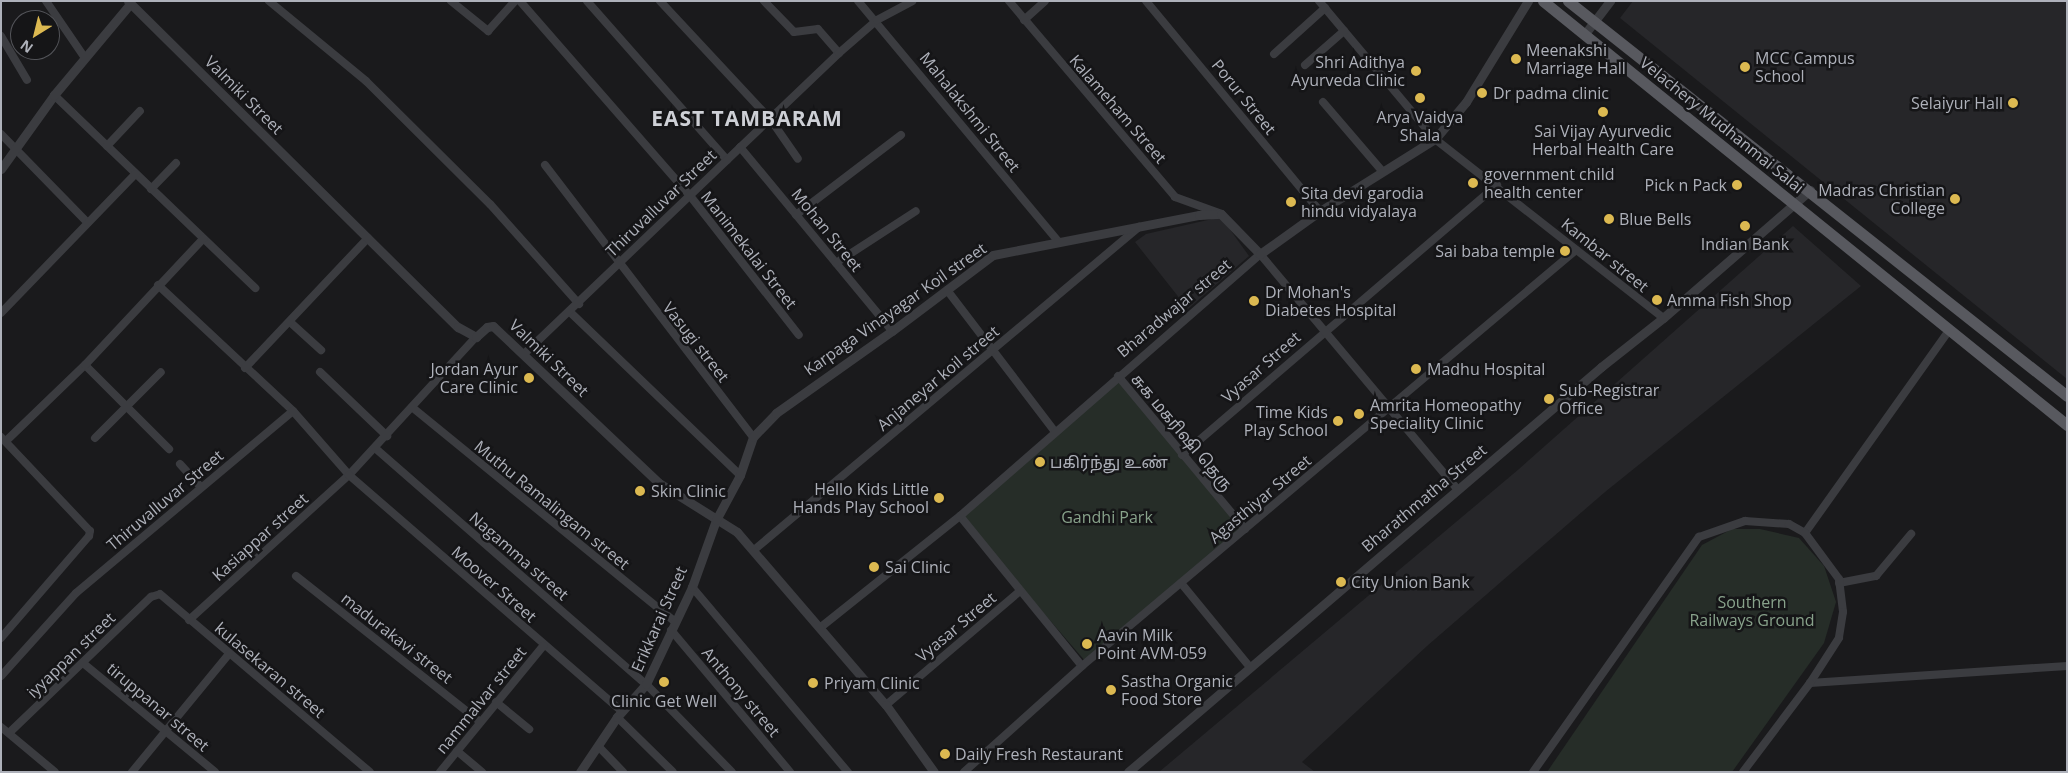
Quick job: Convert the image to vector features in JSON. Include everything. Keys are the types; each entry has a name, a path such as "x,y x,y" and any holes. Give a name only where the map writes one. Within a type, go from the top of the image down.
{"main road":[{"name":"Velachery Mudhanmai Salai","path":"1544,1 2067,425"},
{"path":"1568,1 1810,190 2067,396"}],"street":[{"path":"46,1 85,58"},
{"path":"269,1 366,81 490,204 579,304"},
{"path":"451,1 488,31 515,1"},
{"name":"Manimekalai Street","path":"520,1 691,197 798,335"},
{"path":"587,1 727,160"},
{"path":"660,1 771,120 798,159"},
{"path":"764,1 794,32 818,29 840,53"},
{"name":"Mahalakshmi Street","path":"858,1 877,20 1058,241"},
{"name":"Thiruvalluvar Street","path":"524,354 579,304 617,263 691,197 740,147 771,120 840,53 877,20 912,1"},
{"name":"Kalameham Street","path":"1009,1 1175,197 1221,214"},
{"path":"1024,20 1045,1"},
{"name":"Porur Street","path":"1146,1 1320,211"},
{"name":"Kambar street","path":"1319,1 1435,139 1663,318"},
{"name":"Bharadwajar street","path":"821,627 960,516 1118,376 1260,254 1320,211 1435,139 1466,102 1528,1"},
{"path":"1584,35 1610,1"},
{"path":"1,169 54,95 129,3"},
{"name":"Valmiki Street","path":"129,3 458,327 476,337 487,327 494,326 659,483 737,532 821,627 886,705 934,772"},
{"path":"1274,54 1325,8"},
{"path":"1305,64 1344,31"},
{"path":"1,36 27,80"},
{"path":"54,95 255,288"},
{"path":"1323,102 1383,172"},
{"path":"106,146 140,111"},
{"path":"1,134 14,150 88,223"},
{"path":"796,215 901,135"},
{"name":"Mohan Street","path":"740,147 892,331"},
{"path":"152,189 176,163"},
{"name":"Vasugi street","path":"545,165 617,263 753,437"},
{"path":"1,313 135,174"},
{"name":"Vyasar Street","path":"1182,455 1324,331 1497,186"},
{"name":"Bharathmatha Street","path":"1128,772 1249,666 1601,367 1663,318 1810,190"},
{"path":"836,264 916,211"},
{"path":"1221,214 1260,254 1458,489"},
{"name":"Karpaga Vinayagar Koil street","path":"716,520 740,475 753,437 776,413 892,331 993,255 1199,215 1221,214"},
{"name":"Anjaneyar koil street","path":"754,550 1139,227"},
{"path":"245,368 368,238"},
{"path":"1,638 89,536 90,531 4,439 85,365 158,285 203,240"},
{"name":"Agasthiyar Street","path":"964,772 1082,666 1576,250"},
{"path":"158,285 245,368 294,411 349,475"},
{"path":"947,290 1055,432"},
{"path":"570,312 740,475"},
{"path":"290,322 321,350"},
{"path":"1805,532 1950,330"},
{"name":"Kasiappar street","path":"190,620 349,475 413,408 476,337"},
{"path":"85,365 169,450"},
{"path":"95,438 161,372"},
{"path":"320,372 387,436"},
{"name":"சுக மகரிஷி தெரு","path":"1118,376 1245,529"},
{"name":"Muthu Ramalingam street","path":"413,408 673,626"},
{"name":"Thiruvalluvar Street","path":"1,676 76,593 294,411"},
{"name":"Nagamma street","path":"374,448 646,684 732,772"},
{"path":"180,464 201,487"},
{"name":"Moover Street","path":"349,475 620,715 672,772"},
{"path":"960,516 1082,666"},
{"name":"Erikkarai Street","path":"580,772 620,715 646,684 692,587 716,520"},
{"path":"1534,772 1700,537 1745,521 1789,524 1805,532 1839,583 1843,612 1839,638 1810,683 1743,772"},
{"path":"1839,583 1876,576 1911,534"},
{"name":"madurakavi street","path":"296,576 480,722"},
{"path":"1180,583 1249,666"},
{"path":"692,587 848,772"},
{"name":"Vyasar Street","path":"886,705 1020,591"},
{"name":"kulasekaran street","path":"151,597 160,594 370,772"},
{"name":"iyyappan street","path":"9,733 151,597"},
{"name":"Anthony street","path":"673,626 790,772"},
{"name":"nammalvar street","path":"440,772 543,646"},
{"path":"132,772 229,654"},
{"name":"tiruppanar street","path":"83,663 215,772"},
{"path":"1810,683 2067,666"},
{"path":"496,702 529,729"},
{"path":"1,727 55,772"},
{"path":"599,747 623,772"},
{"path":"457,751 482,772"}],"shaded area":[{"name":"Madras Christian College","path":"1633,1 2067,1 2067,379 1620,18"},
{"path":"1221,217 1249,256 1188,309 1135,242 1146,234"},
{"path":"1793,226 1861,286 1605,492 1427,646 1302,762 1315,772 1159,772 1519,469"}],"green space":[{"name":"Gandhi Park","path":"1118,376 1245,529 1086,662 961,518"},
{"name":"Southern Railways Ground","path":"1732,529 1760,529 1799,538 1824,566 1836,602 1824,643 1732,772 1547,772 1702,545"}],"place":[{"name":"Meenakshi Marriage Hall","path":"1516,59"},
{"name":"MCC Campus School","path":"1745,67"},
{"name":"Shri Adithya Ayurveda Clinic","path":"1416,71"},
{"name":"Dr padma clinic","path":"1482,93"},
{"name":"Arya Vaidya Shala","path":"1420,98"},
{"name":"Selaiyur Hall","path":"2013,103"},
{"name":"Sai Vijay Ayurvedic Herbal Health Care","path":"1603,112"},
{"name":"government child health center","path":"1473,183"},
{"name":"Pick n Pack","path":"1737,185"},
{"name":"Madras Christian College","path":"1955,199"},
{"name":"Sita devi garodia hindu vidyalaya","path":"1291,202"},
{"name":"Blue Bells","path":"1609,219"},
{"name":"Indian Bank","path":"1745,226"},
{"name":"Sai baba temple","path":"1565,251"},
{"name":"Amma Fish Shop","path":"1657,300"},
{"name":"Dr Mohan's Diabetes Hospital","path":"1254,301"},
{"name":"Madhu Hospital","path":"1416,369"},
{"name":"Jordan Ayur Care Clinic","path":"529,378"},
{"name":"Sub-Registrar Office","path":"1549,399"},
{"name":"Amrita Homeopathy Speciality Clinic","path":"1359,414"},
{"name":"Time Kids Play School","path":"1338,421"},
{"name":"பகிர்ந்து உண்","path":"1040,462"},
{"name":"Skin Clinic","path":"640,491"},
{"name":"Hello Kids Little Hands Play School","path":"939,498"},
{"name":"Sai Clinic","path":"874,567"},
{"name":"City Union Bank","path":"1341,582"},
{"name":"Aavin Milk Point AVM-059","path":"1087,644"},
{"name":"Clinic Get Well","path":"664,682"},
{"name":"Priyam Clinic","path":"813,683"},
{"name":"Sastha Organic Food Store","path":"1111,690"},
{"name":"Daily Fresh Restaurant","path":"945,754"}],"district":[{"name":"EAST TAMBARAM","path":"747,118"}]}
